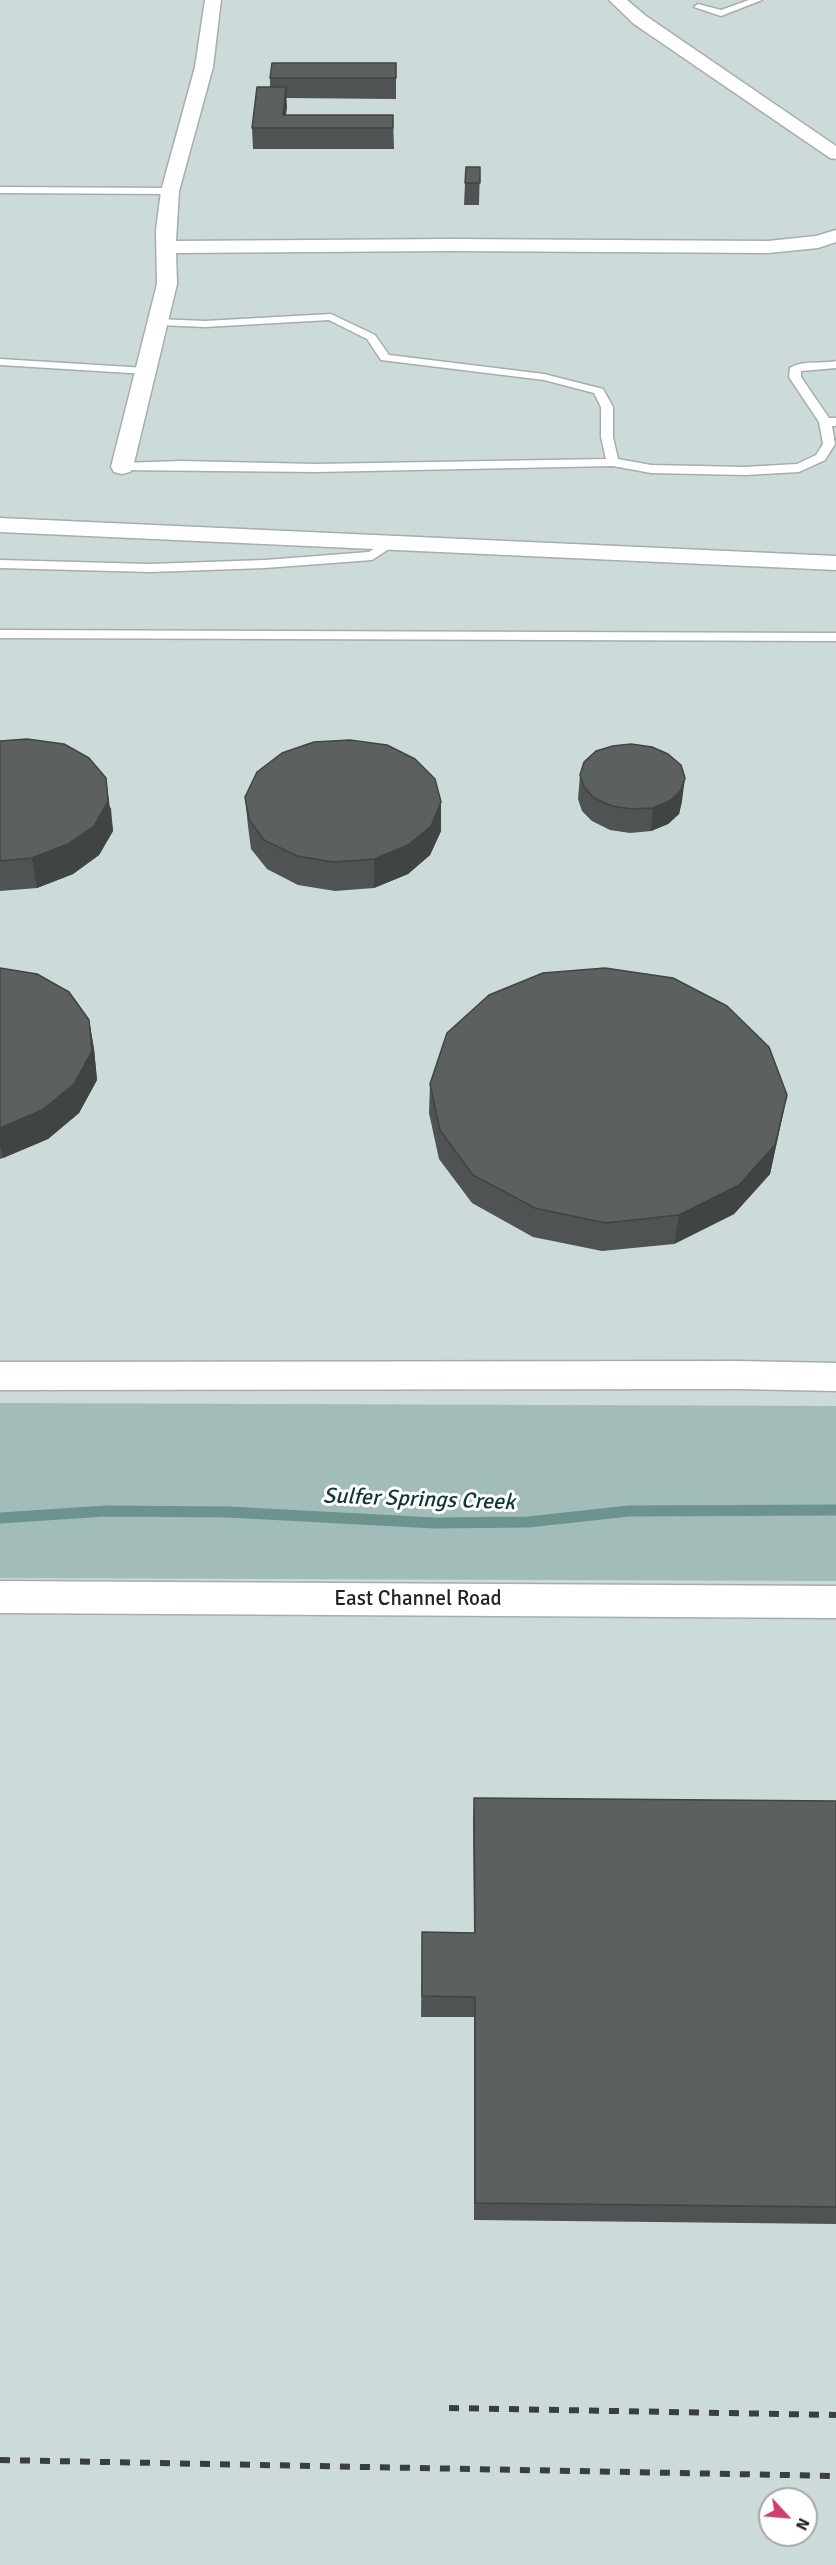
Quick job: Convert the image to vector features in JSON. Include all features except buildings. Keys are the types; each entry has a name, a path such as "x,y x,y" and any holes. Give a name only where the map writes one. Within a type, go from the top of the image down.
{"street":[{"path":"122,467 167,284 166,247 170,191 204,67 213,0"},
{"path":"617,0 640,20 836,154"},
{"path":"166,247 438,245 768,247 818,242 836,236"},
{"path":"0,525 836,563"},
{"path":"0,1376 739,1375 836,1377"},
{"name":"East Channel Road","path":"0,1597 836,1602"}],"lane":[{"path":"720,0 695,6 721,13 758,0"},
{"path":"0,190 170,191"},
{"path":"158,322 205,324 332,317 371,338 385,358 544,377 578,384 599,391 607,407 607,437 613,462"},
{"path":"0,362 146,371"},
{"path":"122,467 181,465 316,468 613,462 651,469 708,472 799,468 820,457 829,444 831,422 795,377 796,368 827,367 836,364"},
{"path":"0,564 150,568 265,564 372,556 387,544"},
{"path":"0,633 836,637"}],"shaded area":[{"path":"0,0 836,0 836,1433 0,1432"},
{"path":"0,1403 836,1406 836,1581 0,1578"},
{"path":"0,1481 836,1485 836,2565 0,2565"}],"waterway":[{"name":"Sulfer Springs Creek","path":"0,1518 106,1511 228,1512 435,1523 528,1522 629,1511 836,1510"}],"railway":[{"path":"449,2408 836,2415"},
{"path":"0,2460 836,2476"}]}
